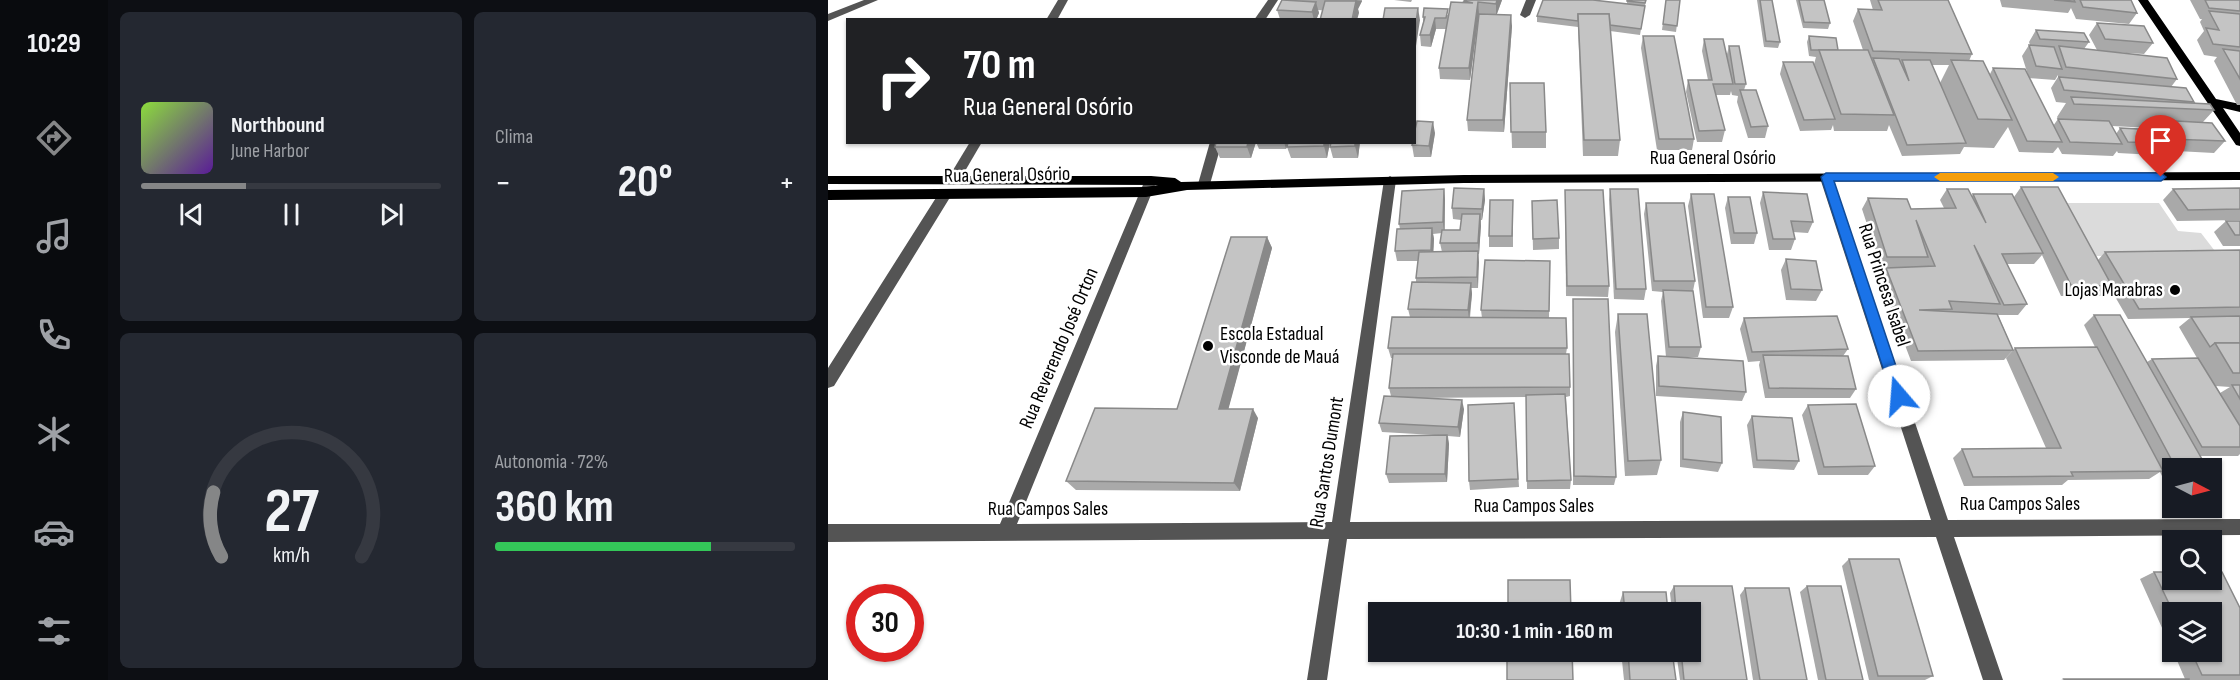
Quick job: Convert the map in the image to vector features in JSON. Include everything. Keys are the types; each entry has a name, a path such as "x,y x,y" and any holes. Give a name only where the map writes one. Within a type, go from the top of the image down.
{"main road":[{"path":"2143,0 2240,142"},
{"path":"2211,100 2240,108"},
{"name":"Rua General Osório","path":"828,195 944,196 1187,184 1390,180 2240,176"},
{"name":"Rua General Osório","path":"828,180 952,180 1149,186"}],"street":[{"path":"828,18 873,0"},
{"path":"1052,18 1063,0"},
{"path":"1260,18 1273,0"},
{"path":"1525,15 1531,0"},
{"path":"952,180 975,144"},
{"path":"1204,184 1215,144"},
{"name":"Rua Princesa Isabel","path":"1826,177 1993,680"},
{"name":"Rua Santos Dumont","path":"1317,680 1374,304 1390,180"},
{"name":"Rua Reverendo José Orton","path":"1005,532 1149,186"},
{"path":"828,381 944,196"},
{"name":"Rua Campos Sales","path":"828,533 2240,527"}],"shaded area":[{"path":"2063,203 2159,203 2178,231 2201,233 2218,255 2094,256"}],"building":[{"path":"1282,0 1316,2 1312,12 1277,10"},
{"path":"1465,0 1497,0 1496,4 1478,2 1469,68 1439,68 1451,2 1473,3"},
{"path":"1543,0 1593,0 1645,6 1641,29 1610,25 1609,14 1578,14 1578,21 1537,16"},
{"path":"1627,0 1646,0 1645,3"},
{"path":"1666,0 1680,0 1677,26 1663,24"},
{"path":"1760,0 1772,0 1780,42 1766,41"},
{"path":"1799,0 1824,0 1830,23 1804,22"},
{"path":"1878,0 1948,0 1972,54 1873,51 1858,9 1882,10"},
{"path":"2080,0 2131,0 2137,13 2083,7"},
{"path":"2205,0 2240,0 2240,11 2209,8"},
{"path":"1325,1 1356,1 1352,18 1321,18"},
{"path":"1385,8 1418,8 1416,22 1416,18 1383,18"},
{"path":"1424,8 1448,9 1446,18 1435,18 1430,35 1420,35 1425,17 1423,17"},
{"path":"2209,11 2240,14 2240,47 2213,44 2206,28 2219,30"},
{"path":"1479,14 1511,15 1503,120 1467,120"},
{"path":"1578,14 1609,14 1620,140 1584,140"},
{"path":"2097,23 2144,26 2153,43 2105,39"},
{"path":"2036,30 2084,33 2089,42 2040,39"},
{"path":"1643,36 1674,36 1694,139 1659,139"},
{"path":"1809,36 1836,38 1838,50 1811,50"},
{"path":"1704,39 1723,39 1733,84 1713,84 1725,130 1699,131 1688,80 1712,80"},
{"path":"2029,45 2054,47 2062,69 2036,66"},
{"path":"1729,46 1739,46 1746,84 1735,84"},
{"path":"2059,46 2167,58 2177,79 2066,67"},
{"path":"2223,49 2240,51 2240,79"},
{"path":"1819,50 1868,50 1894,115 1841,114"},
{"path":"1873,58 1899,59 1909,81 1902,60 1930,60 1966,143 1907,145"},
{"path":"1951,60 1983,61 2012,120 1978,119"},
{"path":"1783,62 1813,62 1835,119 1804,120"},
{"path":"1993,68 2025,69 2062,142 2027,141"},
{"path":"2059,77 2186,88 2194,102 2064,90"},
{"path":"1510,83 1544,83 1546,132 1511,132"},
{"path":"1740,90 1756,90 1768,126 1751,127"},
{"path":"2071,97 2210,104 2214,110 2074,104"},
{"path":"2058,119 2109,121 2122,144 2070,142"},
{"path":"2157,120 2212,123 2225,141 2168,139"},
{"path":"1417,121 1433,122 1429,146 1412,145 1416,144"},
{"path":"2120,128 2157,130 2165,143 2128,142"},
{"path":"1216,144 1248,144 1247,147 1215,147"},
{"path":"1288,144 1324,144 1324,146 1287,147"},
{"path":"1331,144 1355,144 1355,146 1330,147"},
{"path":"2021,187 2058,187 2112,286 2071,285"},
{"path":"1454,188 1484,189 1482,209 1452,208"},
{"path":"2240,188 2240,209 2188,210 2173,189"},
{"path":"1444,189 1443,222 1399,224 1402,191"},
{"path":"1610,189 1638,189 1646,289 1616,289"},
{"path":"1947,189 1968,189 1986,223 1973,194 2012,194 2043,253 2002,254 2027,304 2004,305 1974,245 2000,304 1949,301 1952,309 1919,310 1997,314 2013,350 1918,351 1886,268 1935,266 1916,220 1928,257 1887,257 1868,198 1907,199 1911,209 1956,208"},
{"path":"1565,190 1603,190 1609,286 1567,286"},
{"path":"1763,192 1807,194 1813,222 1791,221 1795,239 1773,239"},
{"path":"1691,194 1714,194 1733,307 1706,307"},
{"path":"1728,197 1750,197 1757,233 1734,233"},
{"path":"1490,200 1513,200 1512,236 1489,236"},
{"path":"1557,200 1559,238 1533,239 1532,201"},
{"path":"1646,203 1684,203 1695,281 1654,281"},
{"path":"1462,214 1480,214 1478,243 1440,243 1442,230 1460,230"},
{"path":"2226,221 2240,221 2240,235 2235,235"},
{"path":"1432,228 1431,250 1395,251 1397,229"},
{"path":"1231,237 1267,237 1219,409 1253,409 1234,483 1066,481 1095,408 1177,409"},
{"name":"Lojas Marabras","path":"2240,250 2240,307 2139,309 2105,252"},
{"path":"1478,251 1477,277 1416,278 1419,252"},
{"path":"1786,259 1816,261 1822,290 1791,289"},
{"path":"1485,260 1550,261 1549,311 1481,310"},
{"path":"1412,282 1471,283 1468,310 1408,309"},
{"path":"1663,290 1693,291 1701,347 1669,347"},
{"path":"1573,299 1608,299 1616,477 1574,476"},
{"path":"1618,314 1647,314 1661,460 1628,461"},
{"path":"2094,315 2120,315 2201,458 2171,458"},
{"path":"1837,316 1848,349 1752,352 1744,318"},
{"path":"2240,316 2240,343 2215,343 2210,347 2191,317"},
{"path":"1392,317 1566,318 1567,348 1388,348"},
{"path":"2215,343 2240,343 2240,373 2233,373"},
{"path":"2097,347 2162,471 2071,472 2073,476 1973,477 1962,449 2061,448 2015,348"},
{"path":"1393,354 1569,354 1570,387 1389,388"},
{"path":"1763,355 1848,356 1856,389 1769,388"},
{"path":"1658,356 1743,361 1746,392 1659,386"},
{"path":"2198,358 2240,426 2240,447 2202,447 2152,359"},
{"path":"2232,385 2240,385 2240,399"},
{"path":"1565,394 1571,480 1527,481 1526,395"},
{"path":"1384,396 1462,400 1458,427 1379,423"},
{"path":"1514,403 1518,479 1469,481 1468,405"},
{"path":"1856,404 1875,466 1824,467 1808,405"},
{"path":"1683,412 1721,417 1722,463 1683,459"},
{"path":"1752,416 1792,418 1799,461 1757,460"},
{"path":"1447,435 1445,474 1386,474 1390,436"},
{"path":"1849,559 1899,559 1933,676 1878,676"},
{"path":"2154,572 2162,572 2162,589"},
{"path":"2222,572 2240,608 2240,675 2202,675 2196,662 2222,662 2222,602 2168,602 2163,590 2222,590"},
{"path":"1508,580 1570,580 1571,602 1508,602"},
{"path":"1674,586 1732,586 1747,680 1684,680 1682,662 1701,662 1701,602 1675,602"},
{"path":"1807,586 1841,586 1863,680 1826,680"},
{"path":"1745,588 1789,588 1807,680 1760,680"},
{"path":"1623,592 1666,592 1667,602 1624,602"},
{"path":"1507,662 1572,662 1573,680 1507,680"},
{"path":"1629,662 1674,662 1676,680 1630,680"},
{"path":"2189,679 2189,680 2065,680"}],"slow traffic":[{"path":"1940,177 2053,177"}],"place":[{"name":"Lojas Marabras","path":"2175,290"},
{"name":"Escola Estadual Visconde de Mauá","path":"1208,346"}],"route":[{"path":"1899,396 1826,177 2161,177"}]}
